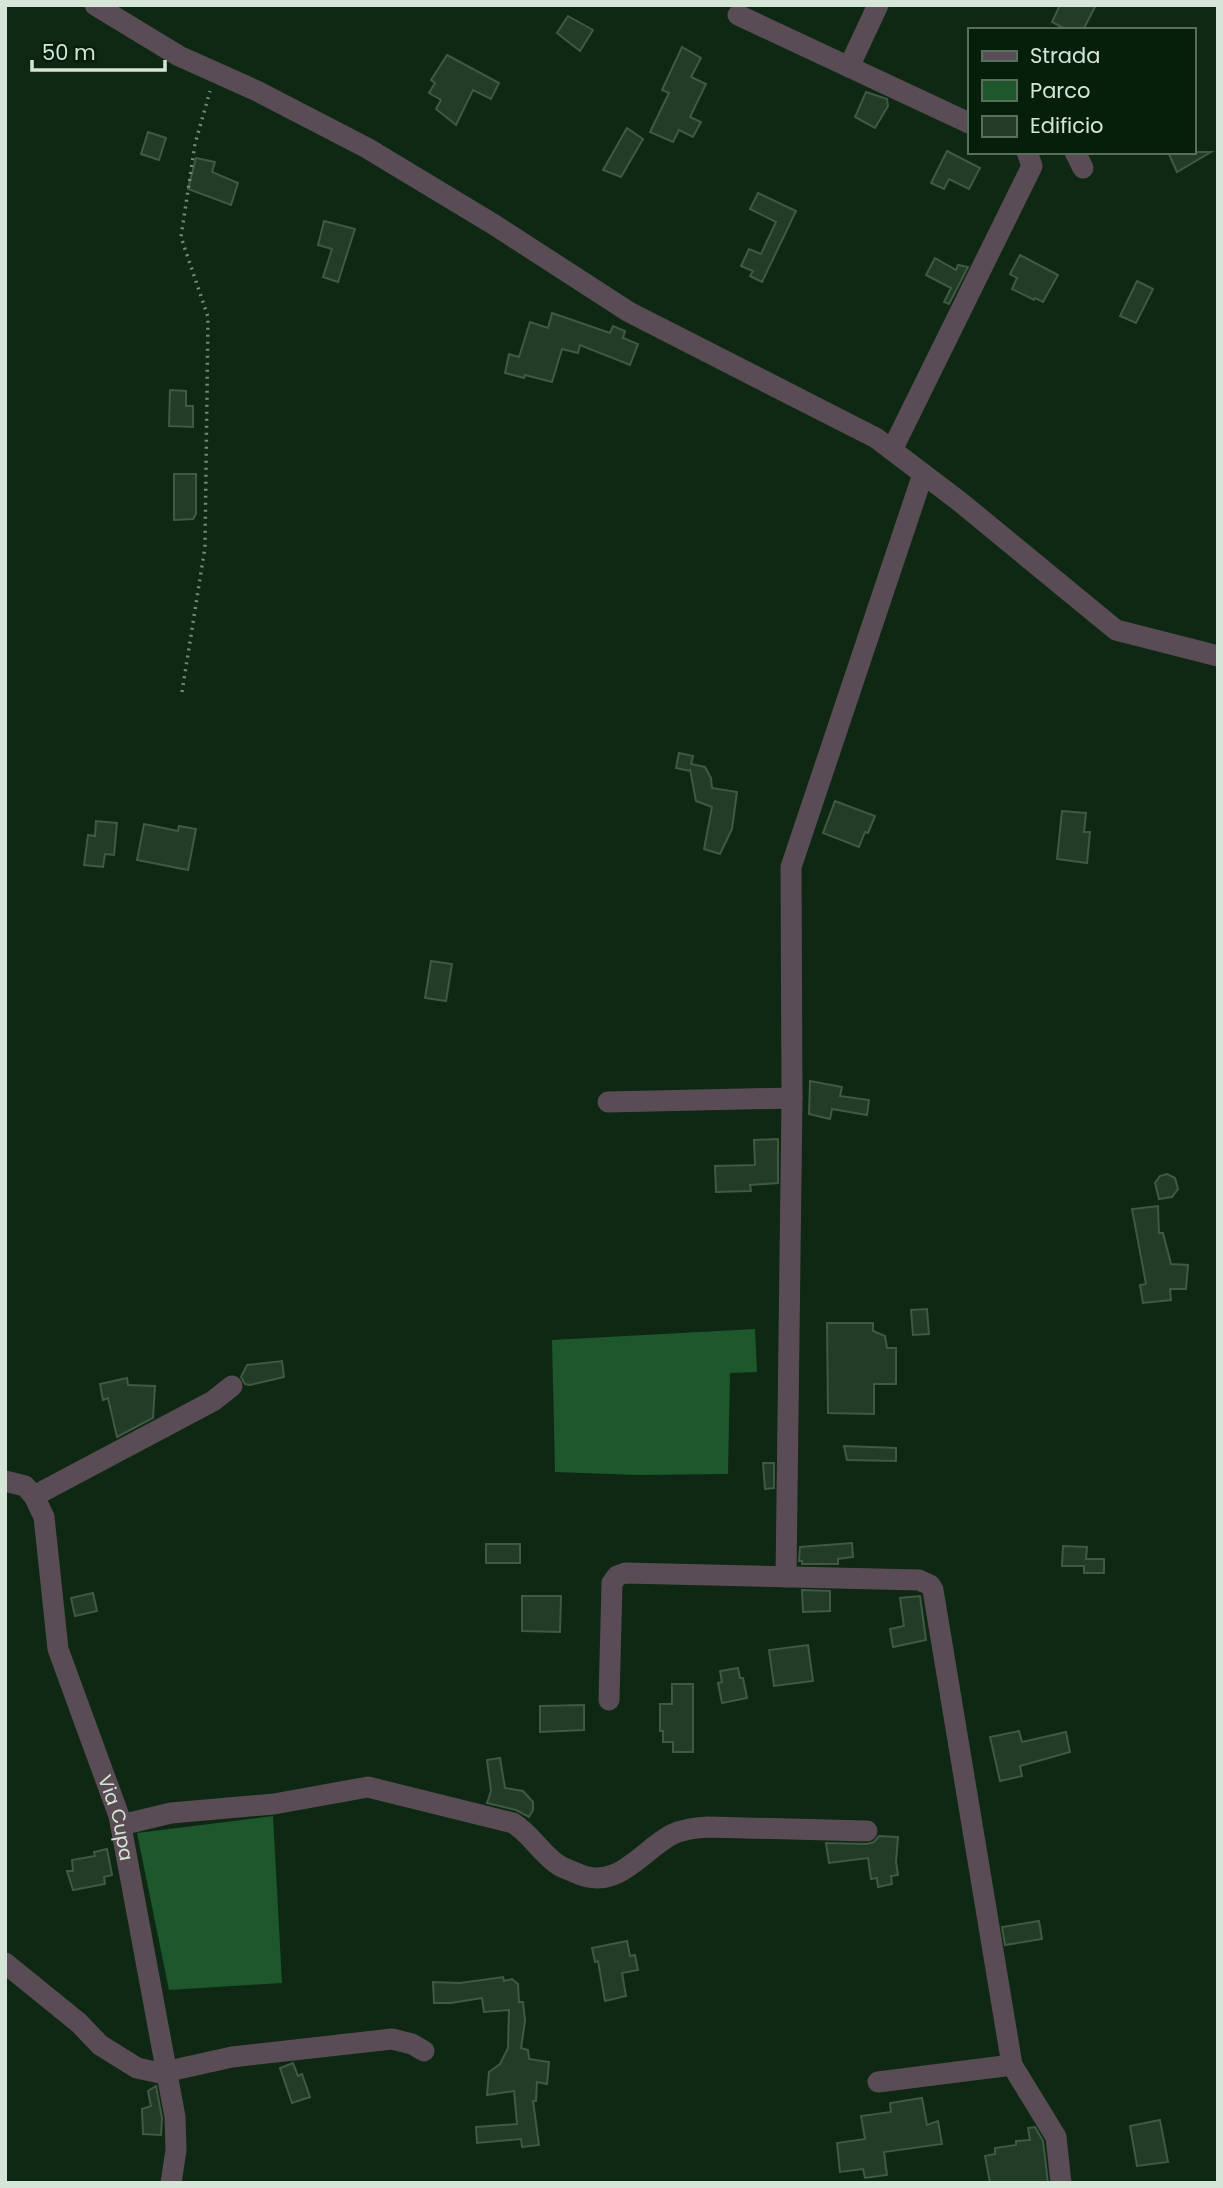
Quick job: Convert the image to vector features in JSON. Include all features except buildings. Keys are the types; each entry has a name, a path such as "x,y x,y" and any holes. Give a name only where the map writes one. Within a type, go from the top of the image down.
{"street":[{"path":"95,5 179,56 257,91 367,148 493,224 629,312 876,438 1116,630 1218,656"},
{"path":"849,67 878,5"},
{"path":"738,15 968,123"},
{"path":"892,450 1032,166 1028,154"},
{"path":"786,1577 792,1098 791,867 923,474"},
{"path":"608,1102 792,1098"},
{"path":"5,1481 25,1486 34,1496 213,1401 232,1386"},
{"name":"Via Cupa","path":"34,1496 46,1528 58,1649 121,1825 176,2117 176,2150 171,2183"},
{"path":"609,1700 612,1583 617,1576 625,1573 919,1580 930,1585 933,1590 1012,2065 1056,2137 1061,2183"},
{"path":"121,1825 171,1813 274,1804 368,1787 513,1823 524,1829 558,1864 584,1877 596,1879 618,1874 670,1836 683,1830 708,1827 867,1831"},
{"path":"5,1963 79,2023 100,2045 137,2068 159,2073 232,2057 392,2039 424,2051"},
{"path":"878,2082 1012,2065"}],"path":[{"path":"182,692 205,547 208,317 181,237 195,144 215,72"}],"green space":[{"path":"755,1329 757,1372 730,1373 728,1474 555,1472 552,1340"},
{"path":"273,1816 282,1983 169,1990 137,1833"}]}
